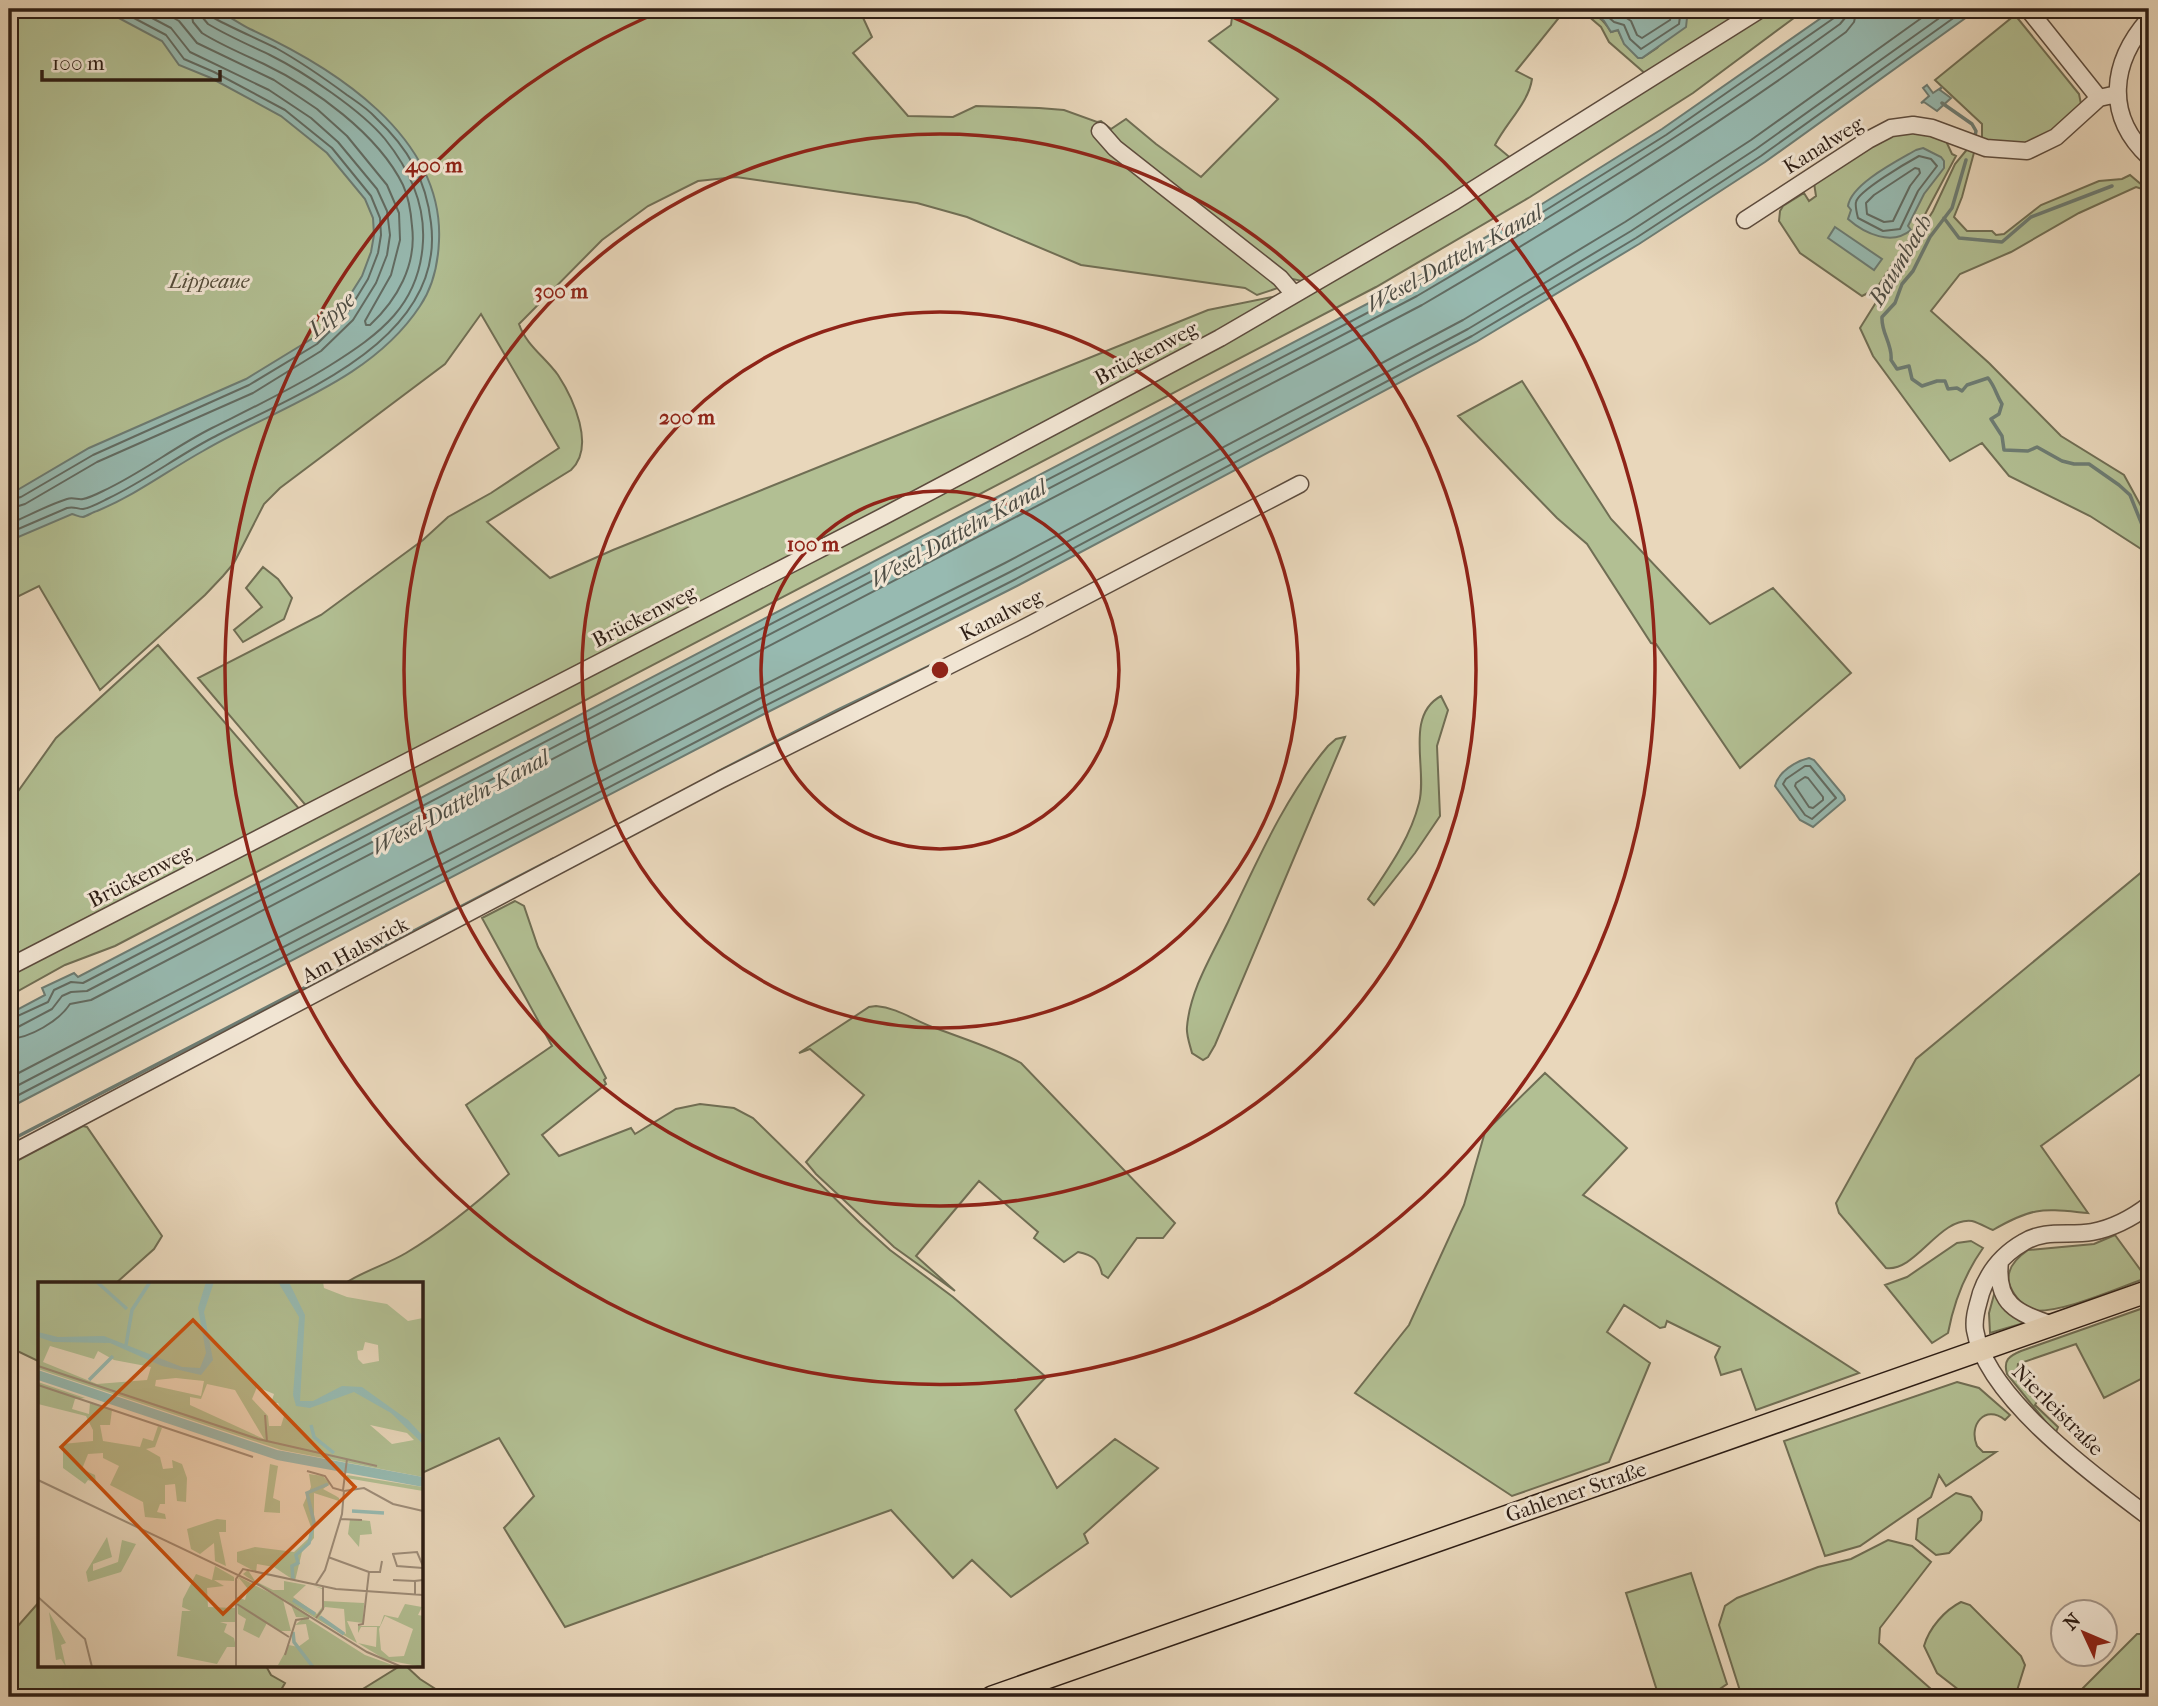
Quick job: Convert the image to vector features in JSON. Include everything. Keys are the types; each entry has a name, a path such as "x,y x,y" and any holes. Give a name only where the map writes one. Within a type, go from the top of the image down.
{"main road":[{"name":"Gahlener Straße","path":"992,1697 2149,1292"}],"street":[{"name":"Brückenweg","path":"9,967 993,459 1220,338 1293,293 1455,201 1760,9"},
{"path":"2028,9 2099,98"},
{"path":"2149,19 2135,35 2122,58 2117,93 2126,129 2149,157"},
{"name":"Kanalweg","path":"1745,220 1868,139 1891,128 1913,125 1932,128 1986,148 2027,151 2056,137 2099,98 2117,93"},
{"path":"1100,131 1115,148 1280,278 1293,293"},
{"name":"Kanalweg","path":"720,780 1024,628 1300,484"},
{"name":"Am Halswick","path":"9,1155 720,780"},
{"path":"1980,1350 1975,1328 1976,1311 1985,1282 2000,1258 2028,1239 2043,1234 2091,1232 2114,1226 2149,1205"},
{"path":"2000,1258 1998,1276 2001,1292 2012,1307 2026,1316 2053,1325"},
{"name":"Nierleistraße","path":"1980,1350 1987,1367 2004,1388 2071,1458 2149,1517"}],"green space":[{"name":"Lippeaue","path":"9,9 859,9 872,37 853,53 908,116 953,117 976,106 1064,110 1101,121 1111,129 1126,119 1201,177 1278,99 1209,41 1231,25 1232,17 1209,9 1566,9 1516,71 1532,79 1530,88 1495,145 1513,160 1302,281 1288,278 1278,288 1257,295 1245,288 1081,265 967,217 917,203 736,177 698,181 648,206 602,240 519,324 531,345 558,375 570,396 580,422 582,449 571,470 487,522 550,578 613,550 1208,310 1282,295 1206,340 308,808 198,678 321,615 423,540 448,517 491,493 559,448 481,314 445,364 280,488 264,504 234,563 223,576 100,690 39,586 9,601"},
{"path":"1580,9 1598,16 1611,32 1618,30 1622,39 1642,58 1657,48 1688,13 1688,9 1752,9 1648,76 1609,42 1601,27"},
{"path":"1769,9 1806,9 1693,93 1530,197 1376,287 115,946 65,965 9,996 9,974 901,511 1511,172"},
{"path":"2015,15 2079,94 2081,104 2054,132 2025,147 1982,141 1982,124 1935,80"},
{"path":"1916,130 1946,141 1952,154 1956,156 1921,222 1876,289 1862,296 1800,253 1779,221 1780,211 1783,206 1804,193 1809,201 1816,196 1814,183 1881,138"},
{"path":"1969,147 1975,149 1954,217 1967,231 2004,234 2041,205 2099,181 2122,179 2130,175 2149,191 2136,187 2079,213 2011,252 1960,274 1931,311 1989,363 2061,436 2124,475 2149,518 2149,561 2141,549 2090,516 2009,476 1982,443 1950,461 1873,356 1860,328 1933,211 1955,164"},
{"path":"1522,381 1611,519 1710,624 1773,588 1851,673 1740,768 1656,644 1651,643 1587,544 1557,518 1458,416"},
{"path":"263,567 278,579 292,598 284,619 243,642 234,630 262,607 246,588"},
{"path":"158,645 301,811 9,963 9,804 56,738"},
{"path":"1441,696 1448,710 1437,746 1440,816 1374,905 1368,899 1398,853 1415,816 1421,790 1420,730 1430,705"},
{"path":"1345,737 1215,1045 1203,1060 1192,1053 1187,1030 1192,1000 1203,973 1261,854 1298,787 1328,746 1336,739"},
{"path":"2149,866 2149,1068 2041,1146 2088,1213 2039,1211 1993,1230 1972,1221 1960,1222 1938,1235 1907,1262 1886,1268 1839,1213 1836,1203 1916,1059"},
{"path":"515,901 524,906 538,947 606,1078 606,1084 542,1135 559,1156 631,1128 635,1134 676,1109 700,1104 734,1108 753,1118 890,1250 953,1297 1046,1377 1015,1410 1057,1488 1115,1439 1158,1468 1084,1534 1088,1543 1011,1597 972,1560 953,1578 891,1510 565,1627 504,1528 534,1496 499,1438 424,1472 424,1282 347,1282 420,1244 459,1216 509,1174 466,1105 552,1046 482,918"},
{"path":"876,1006 900,1012 1021,1063 1175,1223 1163,1238 1137,1238 1108,1278 1102,1274 1097,1262 1088,1255 1078,1252 1064,1262 1034,1238 1038,1232 979,1181 916,1256 955,1291 894,1247 806,1162 864,1095 810,1049 799,1053 869,1007"},
{"path":"1545,1073 1627,1148 1583,1195 1859,1373 1756,1410 1741,1369 1721,1375 1715,1357 1720,1347 1667,1321 1665,1327 1660,1328 1624,1305 1607,1332 1650,1363 1609,1462 1512,1496 1355,1393 1409,1325 1464,1205 1485,1132"},
{"path":"83,1126 87,1127 162,1236 154,1249 117,1282 38,1282 38,1361 9,1347 9,1165"},
{"path":"2115,1235 2142,1272 2149,1270 2149,1277 2072,1305 2041,1311 2029,1310 2010,1287 2009,1272 2019,1257 2028,1250 2094,1244"},
{"path":"1971,1241 1983,1248 1961,1289 1948,1333 1932,1343 1885,1285 1907,1277 1957,1243"},
{"path":"1995,1291 2024,1323 1990,1333 1989,1313"},
{"path":"2149,1306 2149,1375 2104,1398 2076,1344 2018,1364 2017,1372 2038,1400 2035,1405 2058,1427 2054,1432 2007,1374 2008,1359 2021,1351"},
{"path":"1957,1382 1979,1388 2010,1415 2005,1420 1991,1414 1980,1419 1977,1424 1977,1446 1983,1452 1996,1452 1946,1486 1939,1475 1931,1497 1860,1546 1825,1556 1784,1441"},
{"path":"1956,1493 1971,1497 1982,1512 1981,1520 1949,1553 1936,1555 1916,1539 1918,1519"},
{"path":"1888,1540 1912,1546 1931,1562 1880,1628 1879,1643 1940,1697 1742,1697 1719,1625 1725,1606 1737,1598 1818,1567 1851,1559"},
{"path":"1691,1573 1727,1684 1708,1697 1659,1697 1626,1593"},
{"path":"1961,1602 1970,1605 2021,1656 2025,1665 2015,1697 1968,1697 1937,1673 1924,1646 1938,1620"},
{"path":"38,1603 38,1668 267,1668 271,1675 285,1683 277,1697 10,1697 9,1636"},
{"path":"2137,1634 2149,1634 2149,1697 2074,1697 2103,1668 2120,1668 2120,1651"},
{"path":"397,1668 408,1668 448,1697 350,1697"}],"water":[{"path":"102,9 213,9 315,63 348,85 378,110 403,138 423,169 436,203 439,241 436,267 425,299 400,332 349,374 203,451 111,505 83,517 72,514 9,541 9,495 89,448 246,379 313,338 340,311 362,276 374,235 373,218 365,199 327,153 281,116 211,78 179,65 162,41"},
{"path":"1588,9 1688,9 1686,27 1642,58 1638,58 1624,44 1618,30 1611,32 1604,21"},
{"name":"Wesel-Datteln-Kanal","path":"1834,9 1978,9 1765,162 1639,244 1476,342 1017,586 764,714 9,1108 9,1014 45,995 42,988 74,973 78,977 1409,282 1534,209 1662,129"},
{"path":"1927,85 1933,93 1942,87 1940,90 1951,98 1937,111 1924,102 1921,103 1929,96 1923,88"},
{"path":"1923,148 1941,157 1944,168 1924,194 1908,226 1911,230 1904,235 1887,238 1870,233 1848,219 1851,210 1848,206 1857,190 1887,167"},
{"path":"1835,227 1882,259 1874,270 1828,238"},
{"path":"1809,758 1814,760 1845,800 1813,827 1800,820 1775,786 1788,768"}],"waterway":[{"name":"Baumbach","path":"1942,103 1972,124 1976,131 1975,136"},
{"name":"Baumbach","path":"1966,160 1952,208 1930,237 1913,271 1902,284 1895,303 1882,317 1891,360 1897,369 1909,366 1912,379 1922,386 1945,381 1948,389 1957,388 1962,391 1967,385 1988,378 2002,404 1999,414 1991,419 2002,436 2004,450 2028,451 2037,447 2062,461 2089,464 2130,495 2149,542"},
{"path":"1944,218 1959,238 2002,242 2031,217 2112,186"},
{"path":"718,772 936,663"},
{"path":"9,1141 553,859"}],"water label":[{"name":"Lippe","path":"331,314"}]}
